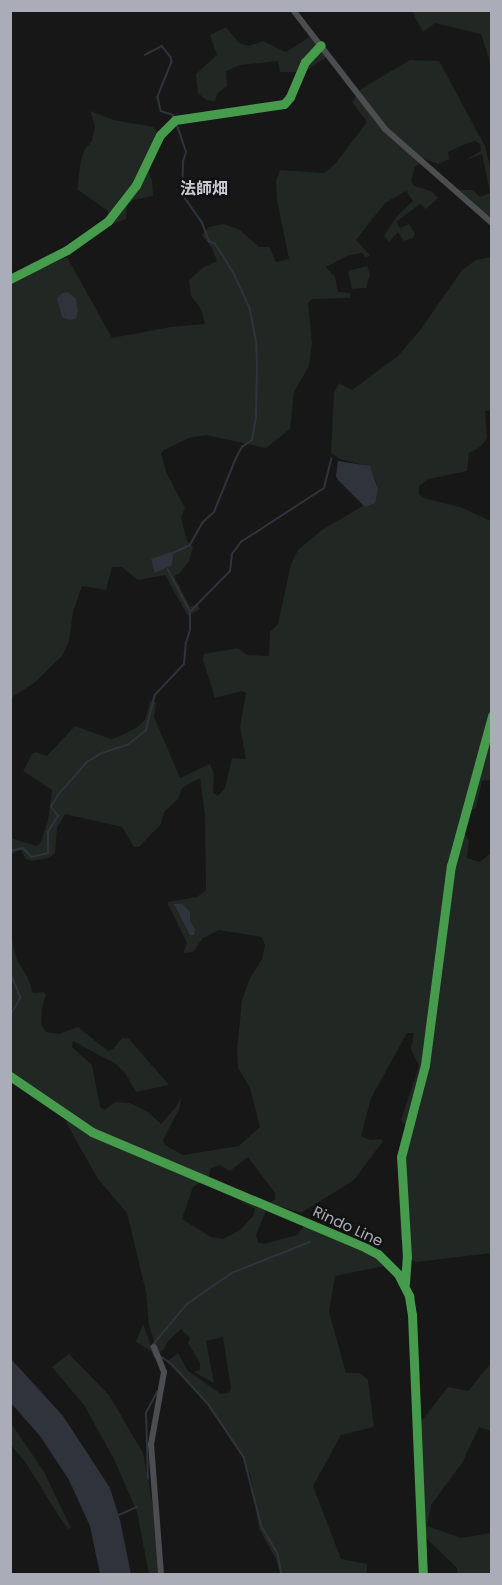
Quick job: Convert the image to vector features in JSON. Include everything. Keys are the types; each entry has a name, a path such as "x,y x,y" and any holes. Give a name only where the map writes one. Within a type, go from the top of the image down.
{"street":[{"path":"293,10 385,129 492,223"},
{"path":"10,279 67,250 108,221 136,185 160,135 175,120 284,104 290,97 305,62 321,45"},
{"path":"423,1575 412,1315 405,1283 407,1257 401,1156 425,1065 451,866 492,716"},
{"name":"Rindo Line","path":"10,1076 67,1117 116,1144 366,1248 383,1259 405,1283"},
{"path":"154,1347 165,1372 151,1444 160,1575"}],"shaded area":[{"path":"412,11 491,11 491,65 481,34 435,23 423,32"},
{"path":"226,27 239,43 249,46 263,41 286,52 311,36 327,57 304,72 280,72 278,61 240,65 226,71 227,86 217,94 215,101 206,100 198,93 196,74 217,55 210,35"},
{"path":"410,60 439,61 485,146 491,170 491,220 458,190 473,190 480,197 490,193 482,154 464,161 481,151 480,144 475,141 465,144 448,152 449,159 438,164 425,159 415,167 411,181 414,186 431,191 438,198 426,209 420,204 396,222 400,228 409,224 415,233 413,238 404,241 398,232 389,242 384,236 397,216 413,201 406,191 385,203 356,240 370,255 366,258 362,253 349,255 326,267 335,277 338,292 350,293 350,298 312,299 308,303 312,343 309,366 294,392 290,429 266,448 206,435 189,438 164,450 161,454 167,474 185,508 181,518 187,541 193,547 189,561 180,573 174,576 190,607 197,604 200,609 188,616 165,575 138,580 122,567 112,567 106,590 82,586 73,612 69,641 62,656 34,683 11,698 10,278 13,281 67,257 112,338 170,327 205,324 201,309 191,296 189,280 204,267 217,261 212,248 202,235 209,227 224,224 240,230 259,247 269,247 276,262 289,259 277,200 276,181 280,170 324,173 336,163 367,122 352,102 361,89"},
{"path":"90,111 114,120 153,127 157,131 146,165 152,180 153,196 133,200 127,206 126,219 110,225 108,211 77,189 81,160 85,149 92,141 95,126"},
{"path":"491,257 492,410 485,411 487,438 480,447 469,453 467,471 429,479 419,486 419,494 423,498 460,507 491,521 491,780 482,781 476,808 467,812 463,831 469,841 467,858 480,862 491,853 491,1253 417,1262 412,1260 410,1252 401,1240 398,1153 406,1126 401,1120 419,1066 411,1049 414,1033 407,1033 371,1098 361,1136 370,1140 381,1139 383,1141 354,1180 301,1213 270,1203 275,1199 275,1193 248,1157 230,1171 220,1165 211,1168 209,1176 193,1187 182,1219 211,1237 223,1239 240,1230 253,1216 255,1209 233,1197 266,1211 256,1235 258,1242 263,1244 297,1235 304,1226 371,1253 384,1266 335,1276 329,1312 346,1373 360,1373 368,1380 374,1427 341,1435 313,1486 341,1559 367,1564 367,1574 280,1574 276,1559 259,1529 251,1477 240,1450 202,1398 164,1359 169,1360 178,1353 188,1371 221,1394 228,1393 231,1389 223,1337 206,1341 214,1383 194,1372 200,1370 200,1363 188,1343 190,1338 181,1329 158,1353 149,1326 146,1292 127,1213 98,1179 67,1124 64,1113 11,1073 10,933 17,960 28,978 33,993 44,992 46,995 41,1024 46,1032 59,1034 78,1027 108,1051 113,1049 122,1038 129,1039 169,1085 136,1092 125,1073 116,1064 73,1041 72,1047 92,1065 100,1107 105,1110 115,1102 130,1103 148,1112 161,1124 181,1098 180,1107 163,1140 165,1145 183,1155 239,1146 260,1127 250,1088 238,1068 237,1050 242,1000 250,978 262,959 265,945 262,937 219,930 203,938 193,952 183,953 187,943 167,902 197,897 206,890 205,816 200,778 182,788 178,799 164,812 161,824 139,847 134,847 122,827 65,814 57,828 55,853 49,858 32,861 26,859 21,850 11,854 11,838 36,846 40,844 48,821 52,790 23,771 32,754 36,752 47,756 75,726 111,739 118,737 136,728 145,720 150,701 156,703 154,717 180,778 210,764 214,774 213,793 218,796 225,788 232,758 246,759 240,727 246,693 242,691 215,698 203,660 204,654 238,648 247,655 269,656 270,632 278,624 291,564 298,550 322,530 376,498 377,484 370,467 340,459 331,453 334,393 339,383 352,390 398,356 421,329 462,270 476,260"},
{"path":"367,266 370,275 366,288 352,289 348,271"},
{"path":"68,292 76,299 78,310 76,319 70,320 62,317 57,299 62,293"},
{"path":"338,461 370,466 378,489 375,503 365,507 338,480 336,476"},
{"path":"171,552 173,554 172,565 155,573 151,559"},
{"path":"174,904 182,904 190,912 190,921 195,929 194,935 190,935"},
{"path":"143,1324 153,1351 153,1352 136,1342"},
{"path":"69,1354 109,1395 143,1453 152,1500 158,1574 149,1574 137,1512 114,1459 84,1405 52,1367"},
{"path":"11,1359 63,1416 110,1488 120,1520 131,1574 100,1574 90,1526 69,1480 40,1436 11,1403"},
{"path":"491,1363 491,1431 479,1427 462,1463 431,1505 427,1526 461,1538 491,1533 491,1574 457,1574 457,1568 425,1537 419,1424 448,1387 468,1391"},
{"path":"11,1423 44,1472 71,1528 68,1529 60,1518 26,1463 11,1445"}],"waterway":[{"path":"145,55 162,46 171,57 172,62 158,97 161,111 173,115 174,119"},
{"path":"173,553 190,545 203,522 214,512 236,458 242,447 252,440 256,418 257,366 256,342 249,307 232,271 215,244 209,242 202,223 182,194 183,162 186,152 176,123"},
{"path":"10,851 23,848 32,857 48,853 48,832 58,816 51,807 58,795 87,762 102,753 129,744 146,730 155,695 184,664 190,630 190,612 230,571 232,554 241,542 324,488 331,459"},
{"path":"168,569 190,611"},
{"path":"10,971 21,998 10,1017"},
{"path":"155,1357 151,1347 187,1304 232,1273 310,1242"},
{"path":"162,1357 173,1365 209,1405 244,1457 262,1527 278,1554 282,1574"},
{"path":"148,1479 146,1413 157,1392"},
{"path":"119,1515 137,1507"}],"cycle path":[{"path":"10,279 67,250 108,221 136,185 160,135 175,120 284,104 290,97 305,62 321,45"},
{"path":"405,1283 407,1257 401,1157 425,1065 451,866 492,716"},
{"path":"10,1076 92,1132 366,1248 378,1254 398,1274 409,1296 412,1315 423,1574"}],"district":[{"name":"法師畑","path":"204,189"}]}
